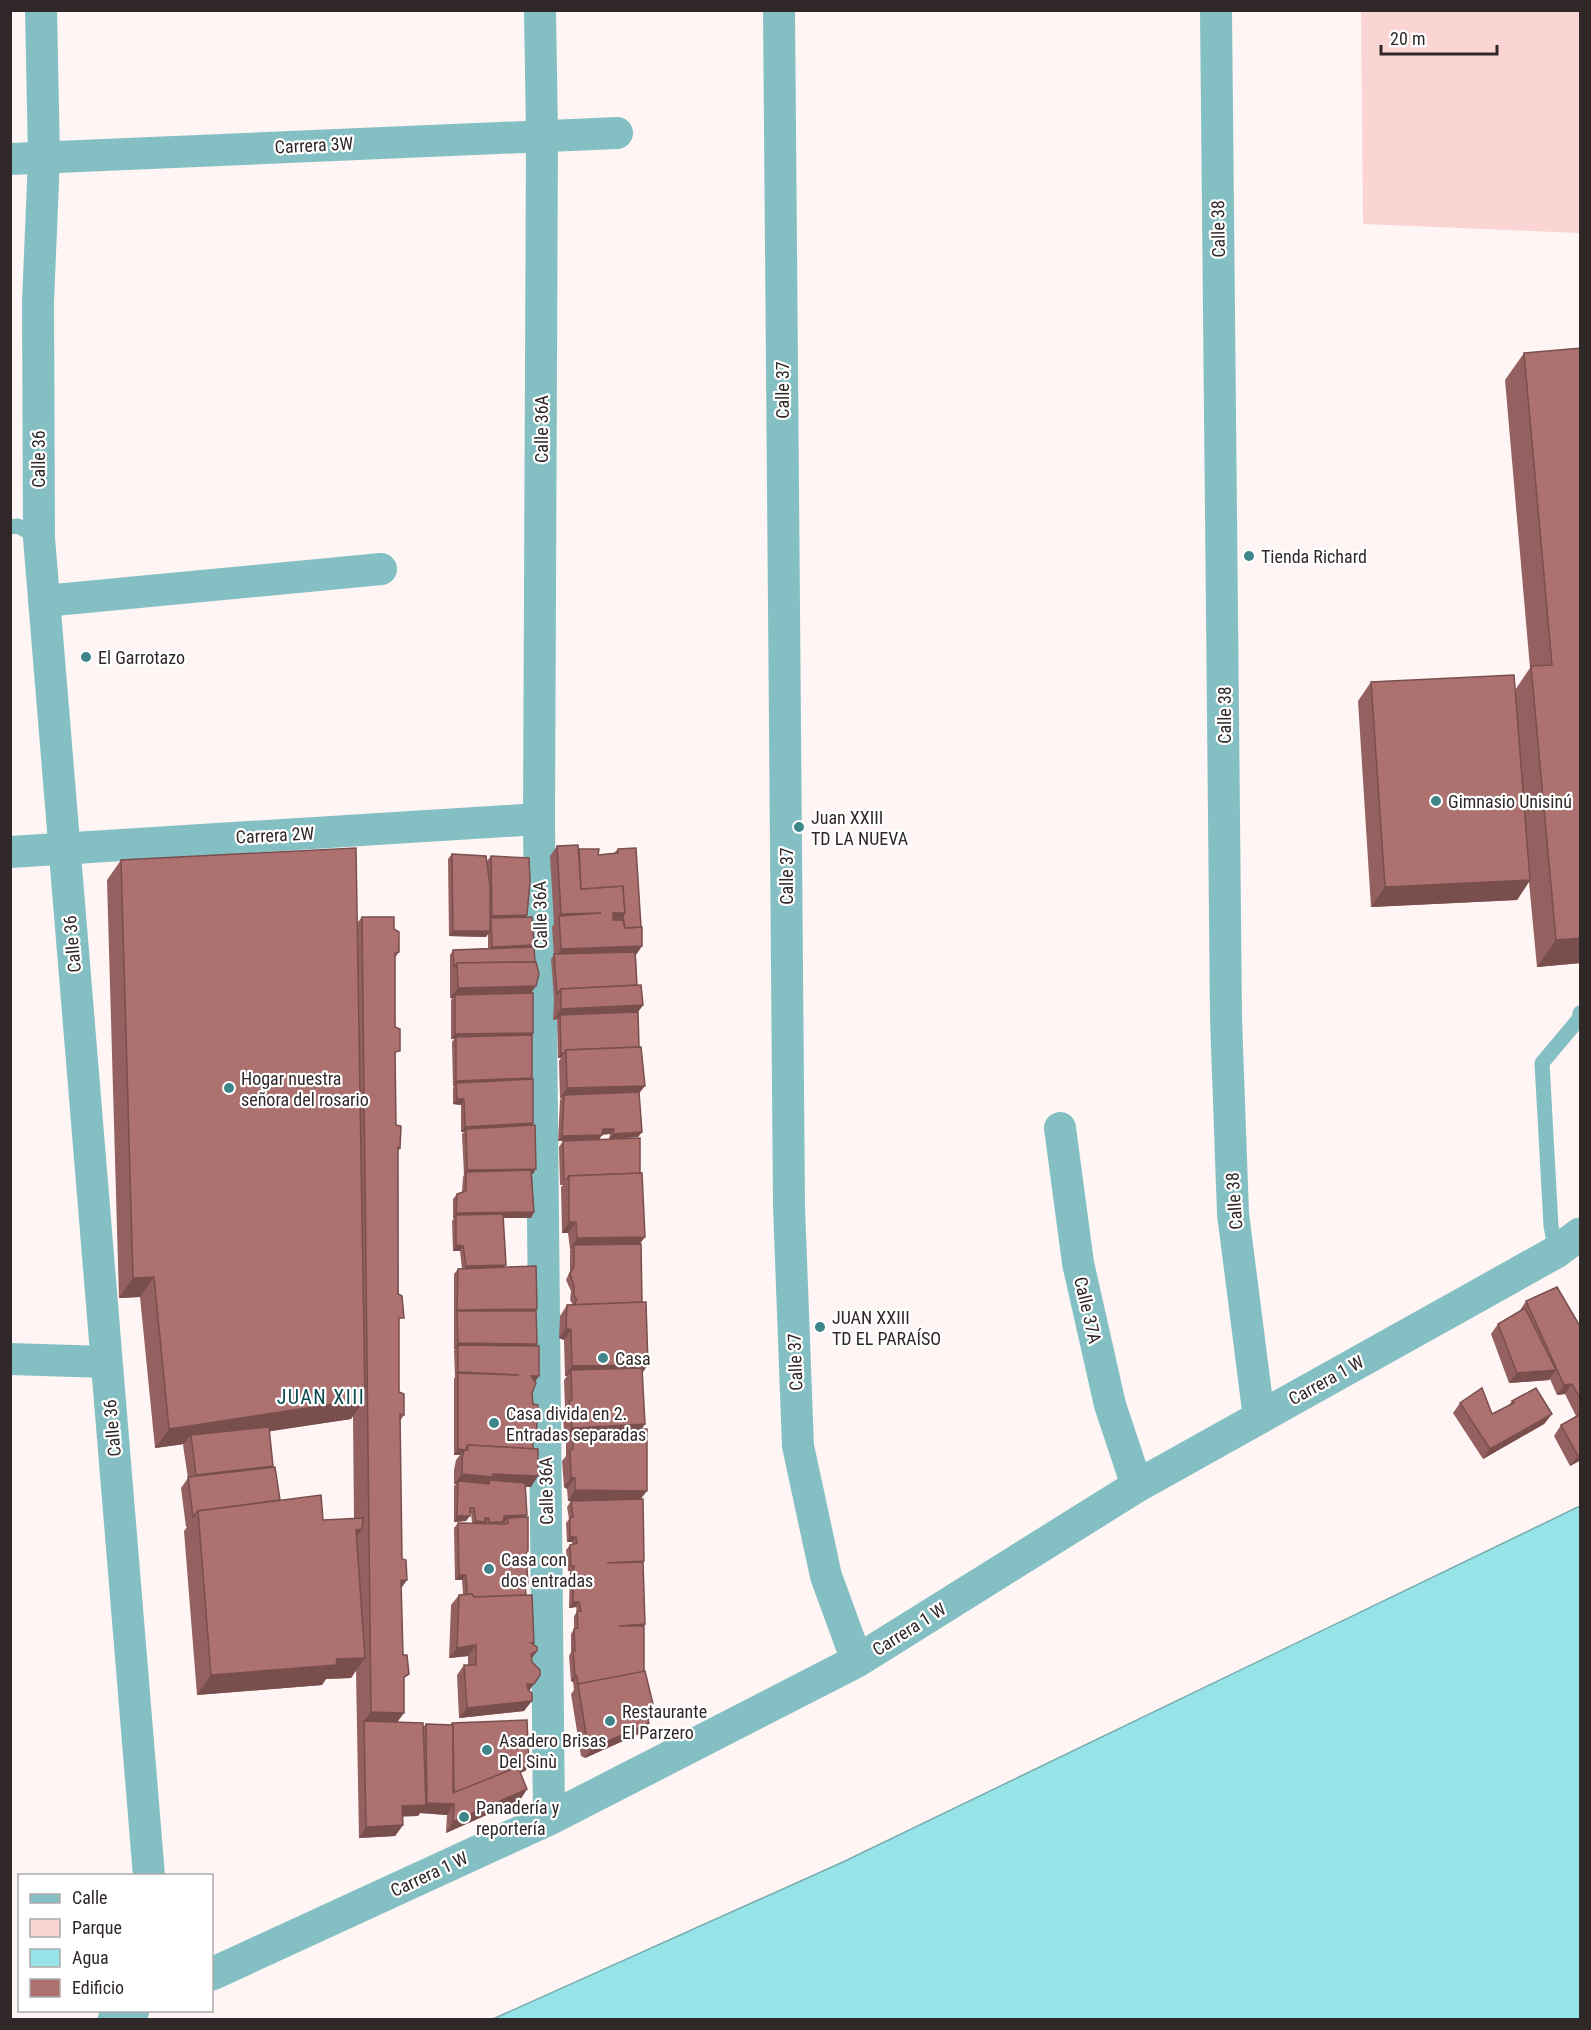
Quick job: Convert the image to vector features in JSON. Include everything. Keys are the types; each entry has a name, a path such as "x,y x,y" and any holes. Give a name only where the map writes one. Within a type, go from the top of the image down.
{"street":[{"name":"Calle 36","path":"41,10 44,158 25,532 44,601 149,1874"},
{"name":"Calle 36A","path":"540,10 542,135 539,819 549,1819"},
{"name":"Calle 37","path":"779,10 789,1207 798,1446 826,1576 857,1661"},
{"name":"Calle 38","path":"1216,10 1226,1018 1233,1214 1259,1418"},
{"name":"Carrera 3W","path":"10,159 617,133"},
{"path":"44,601 381,569"},
{"name":"Carrera 2W","path":"10,852 539,819"},
{"name":"Calle 37A","path":"1060,1128 1078,1263 1110,1405 1137,1486"},
{"name":"Carrera 1 W","path":"213,1974 549,1819 857,1661 1137,1486 1568,1243"},
{"path":"10,1359 106,1362"},
{"path":"114,2019 129,2012"}],"lane":[{"path":"1568,1243 1551,1226 1542,1063 1579,1019 1581,1013"}],"green space":[{"path":"1361,11 1580,11 1580,233 1363,224"}],"water":[{"path":"1580,1506 1580,2019 493,2019 843,1862"}],"building":[{"path":"1581,348 1581,938 1556,940 1531,666 1552,665 1524,353"},
{"name":"Gimnasio Unisinú","path":"1514,675 1530,880 1385,887 1371,682"},
{"path":"578,845 581,889 623,886 625,913 613,913 613,920 623,920 625,928 642,927 642,946 561,949 559,916 601,913 561,914 557,846"},
{"name":"Hogar nuestra señora del rosario","path":"356,848 365,1399 169,1429 154,1277 133,1278 121,860"},
{"path":"636,848 641,927 625,928 623,886 581,889 579,849 599,849 598,855 618,853 618,849"},
{"path":"452,854 486,856 490,886 490,931 453,931"},
{"path":"491,856 529,858 530,881 527,915 492,916"},
{"path":"362,917 394,917 394,929 399,932 399,952 395,953 395,1027 400,1029 400,1051 395,1052 396,1125 401,1126 400,1148 398,1147 398,1294 402,1296 404,1318 399,1318 399,1392 404,1394 404,1415 400,1414 402,1559 406,1560 407,1580 401,1580 403,1655 407,1655 409,1674 404,1677 404,1713 371,1712"},
{"path":"532,917 534,945 492,947 491,918"},
{"path":"534,947 535,962 457,963 454,967 453,950"},
{"path":"635,952 637,985 561,989 557,994 554,954"},
{"path":"536,962 539,974 536,986 458,988 457,963"},
{"path":"641,985 643,1005 561,1009 561,989"},
{"path":"533,993 533,1033 455,1034 455,995"},
{"path":"638,1012 639,1047 566,1050 561,1053 560,1015"},
{"path":"532,1035 532,1078 456,1081 456,1037"},
{"path":"641,1047 645,1086 567,1088 566,1050"},
{"path":"533,1079 533,1123 465,1127 464,1099 457,1099 456,1083"},
{"path":"639,1092 642,1132 613,1134 614,1129 603,1129 602,1135 562,1136 564,1095"},
{"path":"535,1125 536,1169 467,1170 466,1129"},
{"path":"640,1138 640,1173 569,1176 564,1180 563,1141"},
{"path":"531,1170 534,1212 456,1213 457,1194 466,1191 466,1172"},
{"path":"642,1173 645,1237 577,1238 576,1222 569,1222 569,1176"},
{"path":"503,1214 506,1265 466,1266 463,1246 456,1245 456,1215"},
{"name":"Casa","path":"641,1244 642,1302 575,1305 577,1300 570,1274 574,1266 574,1245"},
{"path":"536,1266 537,1309 457,1310 458,1269"},
{"path":"1557,1287 1581,1328 1581,1400 1572,1384 1564,1385 1526,1301"},
{"name":"Casa","path":"646,1302 648,1365 572,1366 571,1330 566,1328 567,1305"},
{"path":"1525,1308 1556,1370 1517,1373 1498,1324"},
{"path":"457,1311 536,1311 537,1344 458,1343"},
{"path":"458,1345 539,1346 539,1376 531,1376 536,1383 532,1393 533,1404 538,1405 533,1449 468,1445 465,1450 458,1449 458,1373 519,1375 458,1372"},
{"name":"Casa","path":"642,1368 645,1424 572,1428 569,1401 572,1400 571,1370"},
{"path":"1482,1388 1492,1414 1536,1388 1552,1414 1490,1449 1460,1403"},
{"path":"1581,1414 1581,1454 1578,1456 1561,1425"},
{"path":"269,1427 273,1466 196,1475 191,1435"},
{"path":"647,1429 647,1491 575,1490 575,1478 571,1477 570,1450 573,1449 573,1432"},
{"path":"468,1445 538,1449 538,1476 493,1474 493,1477 462,1474 462,1459 464,1450 468,1450"},
{"path":"275,1467 280,1500 198,1511 193,1517 188,1477"},
{"path":"490,1480 525,1483 527,1515 504,1516 503,1522 489,1522 489,1518 485,1518 485,1522 476,1521 474,1508 470,1508 470,1516 457,1516 458,1481 489,1484"},
{"path":"321,1495 323,1520 363,1518 362,1529 356,1530 365,1658 337,1659 336,1665 211,1675 198,1511"},
{"path":"643,1499 644,1561 607,1563 643,1562 645,1624 619,1626 644,1626 644,1672 578,1684 577,1676 575,1676 573,1650 575,1651 574,1629 578,1628 577,1611 581,1611 579,1602 573,1602 574,1566 571,1566 570,1545 577,1543 576,1537 570,1537 570,1518 573,1517 571,1501"},
{"name":"Casa con dos entradas","path":"528,1517 526,1595 474,1597 472,1594 467,1594 466,1575 459,1575 458,1523 505,1524 508,1523 508,1518"},
{"path":"472,1594 474,1597 532,1595 534,1643 531,1643 537,1647 537,1651 531,1654 532,1662 540,1670 540,1675 534,1684 527,1684 528,1690 532,1693 532,1701 467,1708 464,1665 476,1665 476,1645 457,1648 459,1595"},
{"name":"Restaurante El Parzero","path":"645,1671 653,1704 650,1705 652,1716 647,1717 649,1723 592,1748 588,1746 578,1684"},
{"name":"Asadero Brisas Del Sinù","path":"527,1720 529,1766 519,1769 518,1767 454,1793 452,1723"},
{"path":"364,1721 423,1723 426,1805 402,1806 403,1825 366,1827"},
{"path":"426,1724 453,1725 453,1793 518,1767 527,1789 453,1822 454,1804 427,1803"}],"place":[{"name":"Tienda Richard","path":"1249,556"},
{"name":"El Garrotazo","path":"86,657"},
{"name":"Gimnasio Unisinú","path":"1436,801"},
{"name":"Juan XXIII TD LA NUEVA","path":"799,827"},
{"name":"Hogar nuestra señora del rosario","path":"229,1088"},
{"name":"JUAN XXIII TD EL PARAÍSO","path":"820,1327"},
{"name":"Casa","path":"603,1358"},
{"name":"Casa divida en 2. Entradas separadas","path":"494,1423"},
{"name":"Casa con dos entradas","path":"489,1569"},
{"name":"Restaurante El Parzero","path":"610,1721"},
{"name":"Asadero Brisas Del Sinù","path":"487,1750"},
{"name":"Panadería y reportería","path":"464,1817"}],"district":[{"name":"JUAN XIII","path":"321,1397"}]}
